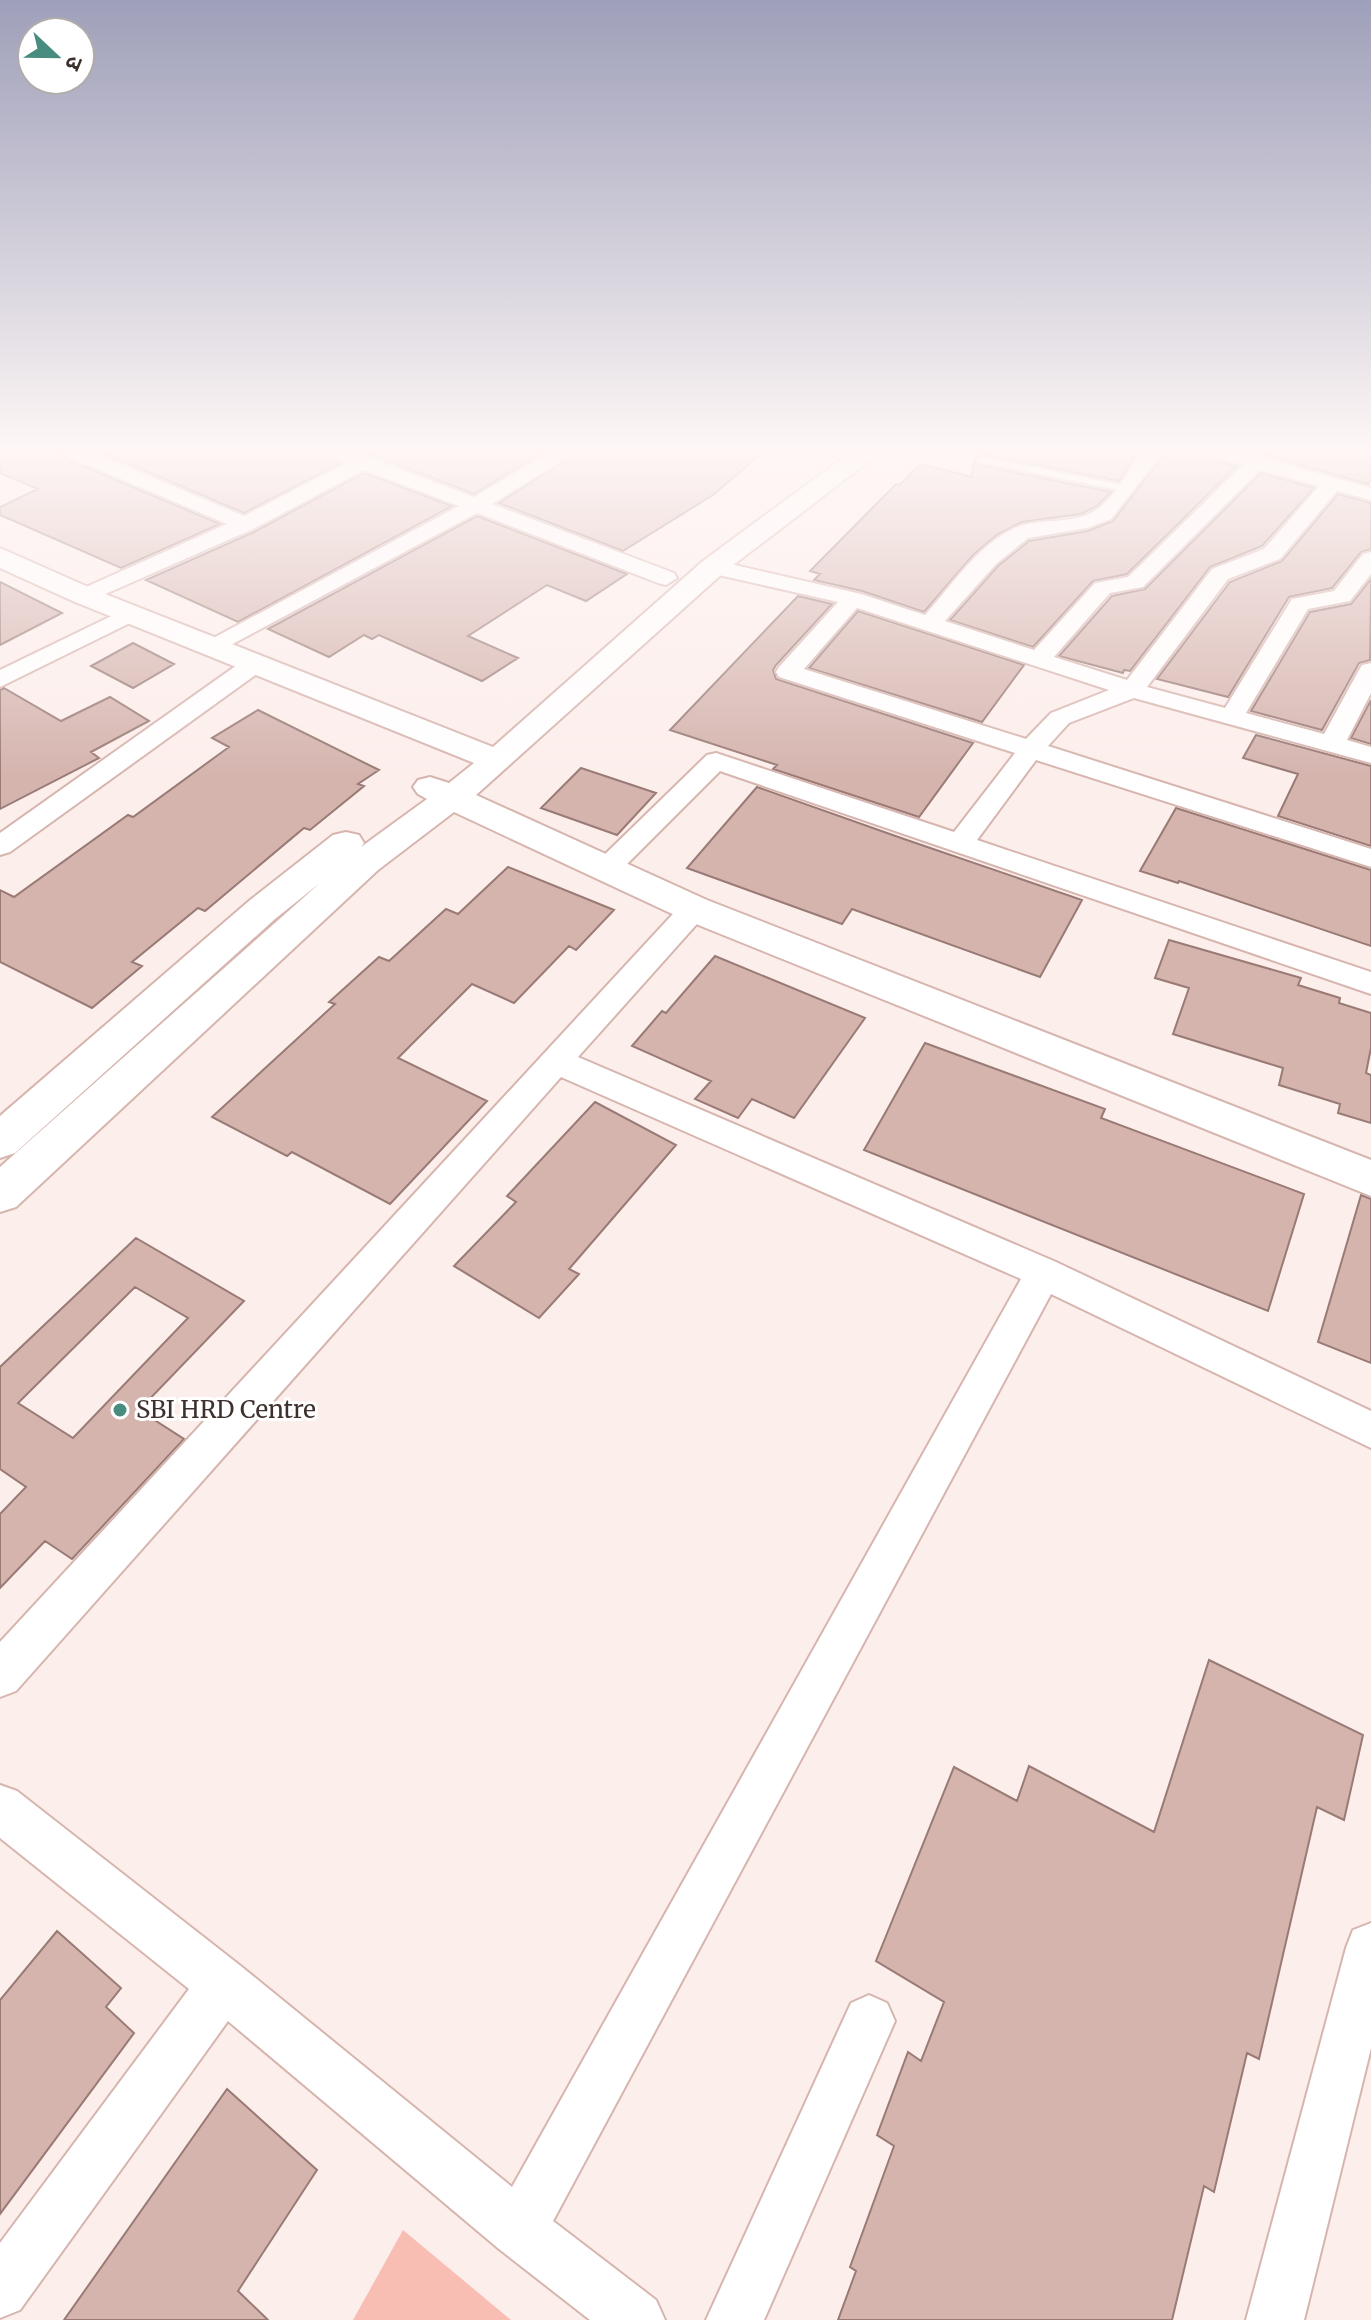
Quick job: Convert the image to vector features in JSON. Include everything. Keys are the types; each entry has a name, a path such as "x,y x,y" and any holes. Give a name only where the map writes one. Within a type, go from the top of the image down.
{"main road":[{"path":"7,560 85,596 480,755"},
{"path":"480,755 666,578 689,560"},
{"path":"0,1141 262,910 437,790 722,560"},
{"path":"437,790 694,909 1371,1179"},
{"path":"0,1194 365,862 437,790"}],"street":[{"path":"85,596 164,560"},
{"path":"214,647 374,560"},
{"path":"621,560 666,578"},
{"path":"929,625 991,560"},
{"path":"1037,661 1103,588 1135,582 1157,560"},
{"path":"959,844 1031,749 1060,718 1132,690 1220,574 1256,560"},
{"path":"1231,718 1300,604 1342,596 1370,560"},
{"path":"713,567 853,599 1132,690 1371,755"},
{"path":"853,599 788,672 1371,858"},
{"path":"0,680 130,614"},
{"path":"0,846 256,663"},
{"path":"1332,744 1371,670"},
{"path":"605,870 716,761 1371,983"},
{"path":"0,1675 694,909"},
{"path":"556,1061 1043,1273 1371,1430"},
{"path":"519,2229 1043,1273"},
{"path":"0,1808 224,1985 519,2229 636,2320"},
{"path":"1275,2320 1371,1948"},
{"path":"0,2290 224,1985"},
{"path":"735,2320 869,2021"}],"shaded area":[{"path":"403,2230 511,2320 353,2320"}],"building":[{"path":"103,560 138,560 121,568"},
{"path":"190,560 352,560 238,622 146,580"},
{"path":"395,560 591,560 627,574 586,601 547,585 468,636 518,658 482,681 379,635 372,639 364,635 329,657 268,629"},
{"path":"821,560 969,560 924,612 862,591 814,580 820,574 810,571"},
{"path":"1005,560 1141,560 1127,574 1093,581 1033,647 950,620"},
{"path":"1174,560 1227,560 1210,567 1130,671 1124,670 1123,673 1059,656 1112,596 1145,589"},
{"path":"1354,560 1332,588 1289,597 1228,697 1157,679 1230,582 1282,561"},
{"path":"1371,579 1370,660 1359,663 1322,730 1251,711 1310,612 1351,604"},
{"path":"0,582 62,613 0,645"},
{"path":"798,596 832,604 776,665 773,670 776,679 973,743 919,817 773,769 777,765 670,730"},
{"path":"858,611 1024,665 982,722 809,668"},
{"path":"133,643 174,664 133,688 91,666"},
{"path":"4,688 61,721 110,697 149,721 91,752 99,758 0,809 0,690"},
{"path":"1371,700 1371,744 1351,738"},
{"path":"258,710 379,770 358,784 364,786 310,830 304,828 205,911 198,908 132,962 142,966 92,1008 0,962 0,890 14,897 128,815 133,817 229,747 212,738"},
{"path":"1256,735 1371,766 1371,846 1278,816 1298,774 1243,758"},
{"path":"581,768 656,793 617,835 541,808"},
{"path":"757,787 1082,900 1040,977 852,909 842,924 687,868"},
{"path":"1176,808 1371,870 1371,946 1179,881 1140,871"},
{"path":"508,867 614,910 576,950 569,946 514,1003 472,984 398,1058 487,1101 390,1204 292,1152 287,1156 212,1117 335,1004 329,1002 379,957 389,961 446,909 458,914"},
{"path":"1169,940 1301,978 1298,985 1340,998 1339,1003 1371,1013 1371,1048 1366,1073 1371,1075 1371,1123 1338,1113 1340,1104 1279,1085 1283,1068 1173,1034 1189,988 1155,978"},
{"path":"715,956 865,1018 794,1118 752,1099 738,1118 695,1099 711,1081 632,1046 662,1011 666,1013"},
{"path":"925,1043 1105,1109 1101,1118 1304,1194 1268,1311 864,1150"},
{"path":"595,1102 676,1145 569,1269 579,1274 539,1318 454,1266 516,1202 507,1196"},
{"path":"1361,1195 1371,1199 1371,1363 1318,1342"},
{"name":"SBI HRD Centre","path":"136,1238 244,1301 139,1410 184,1439 72,1559 45,1541 0,1588 0,1514 26,1487 0,1469 0,1367","holes":["135,1287 188,1318 73,1438 18,1403"]},
{"path":"1209,1660 1363,1735 1344,1820 1317,1807 1259,2059 1247,2053 1214,2192 1204,2186 1172,2320 838,2320 856,2271 850,2267 894,2146 877,2135 908,2052 921,2061 944,2002 876,1961 954,1767 1017,1801 1029,1766 1154,1832"},
{"path":"57,1931 121,1988 106,2007 134,2033 0,2214 0,2000"},
{"path":"227,2089 317,2170 238,2291 268,2320 64,2320"}],"place":[{"name":"SBI HRD Centre","path":"120,1410"}]}
